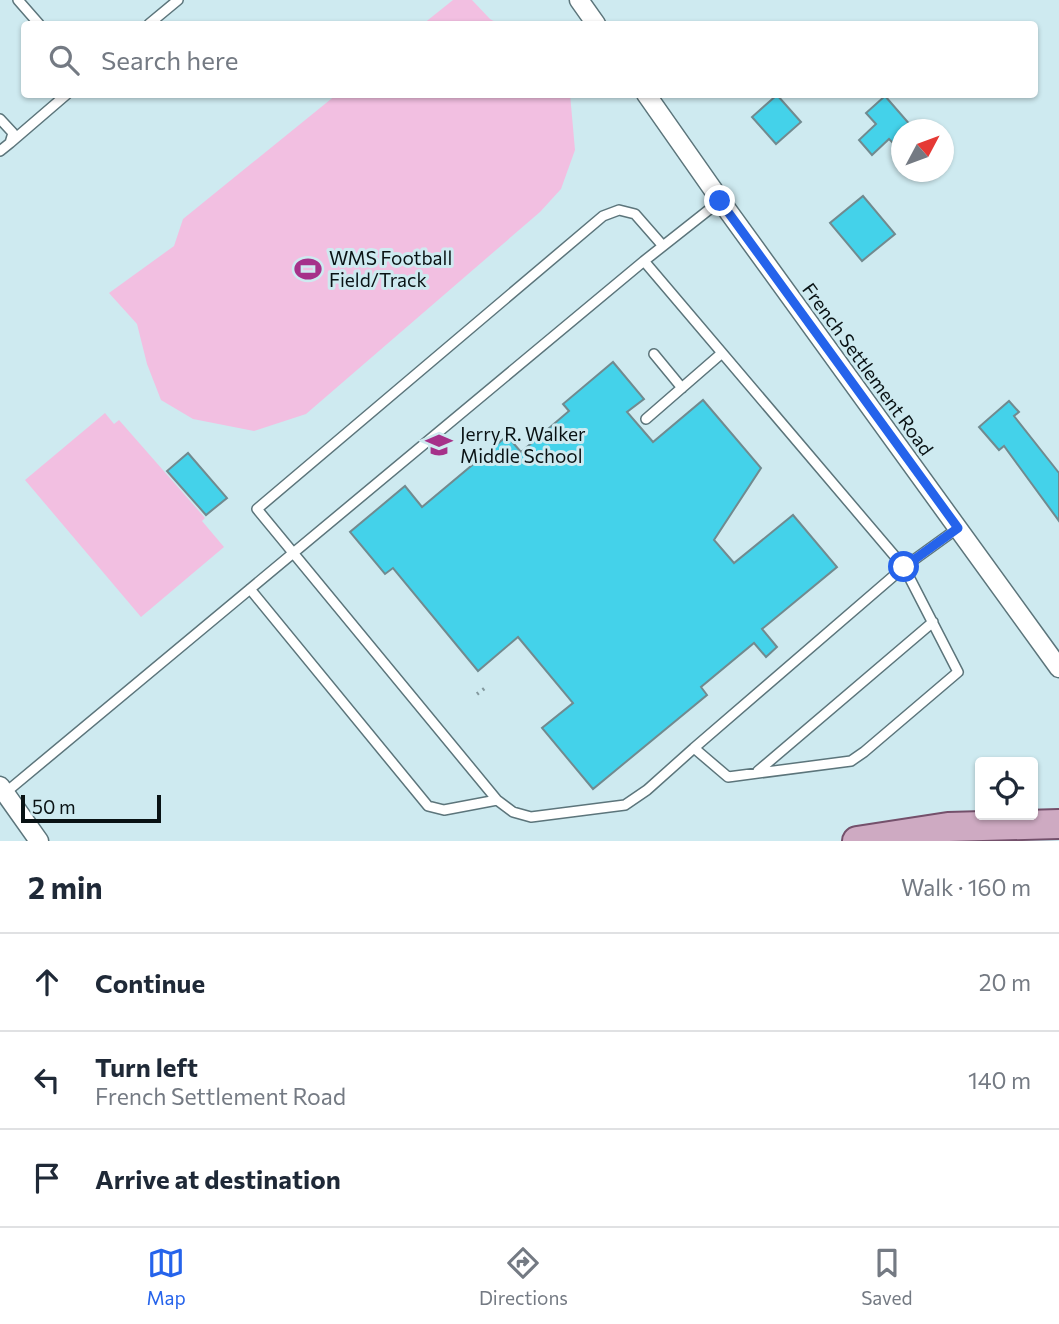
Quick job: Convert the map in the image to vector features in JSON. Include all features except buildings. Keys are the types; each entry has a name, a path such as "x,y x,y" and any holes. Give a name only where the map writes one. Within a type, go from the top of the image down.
{"main road":[{"path":"857,841 948,827 1059,824"}],"street":[{"path":"579,0 594,21"},
{"name":"French Settlement Road","path":"649,98 720,201 1059,668"},
{"path":"3,789 39,841"}],"lane":[{"path":"18,0 36,21"},
{"path":"153,21 178,0"},
{"path":"0,151 62,98"},
{"path":"0,119 12,133 10,143"},
{"path":"3,789 720,201"},
{"path":"663,246 635,214 619,210 603,216 257,509 497,800 513,812 531,817 625,805 647,790 904,567 958,528"},
{"path":"644,261 904,567 958,672 851,761 728,777 694,748"},
{"path":"646,419 722,353"},
{"path":"654,354 682,388"},
{"path":"250,589 428,806 444,810 497,800"},
{"path":"757,773 933,622"}],"path":[{"path":"477,694 485,688"}],"shaded area":[{"path":"453,0 472,0 494,21 427,21"},
{"name":"WMS Football Field/Track","path":"332,98 570,98 575,150 561,189 540,212 306,414 254,431 193,419 161,400 147,364 137,324 109,293 174,246 183,219"},
{"path":"105,413 114,424 119,420 205,518 202,521 224,547 141,617 25,480"}],"place":[{"name":"WMS Football Field/Track","path":"308,269"},
{"name":"Jerry R. Walker Middle School","path":"439,445"}],"route":[{"path":"720,201 958,528 904,567"}]}
